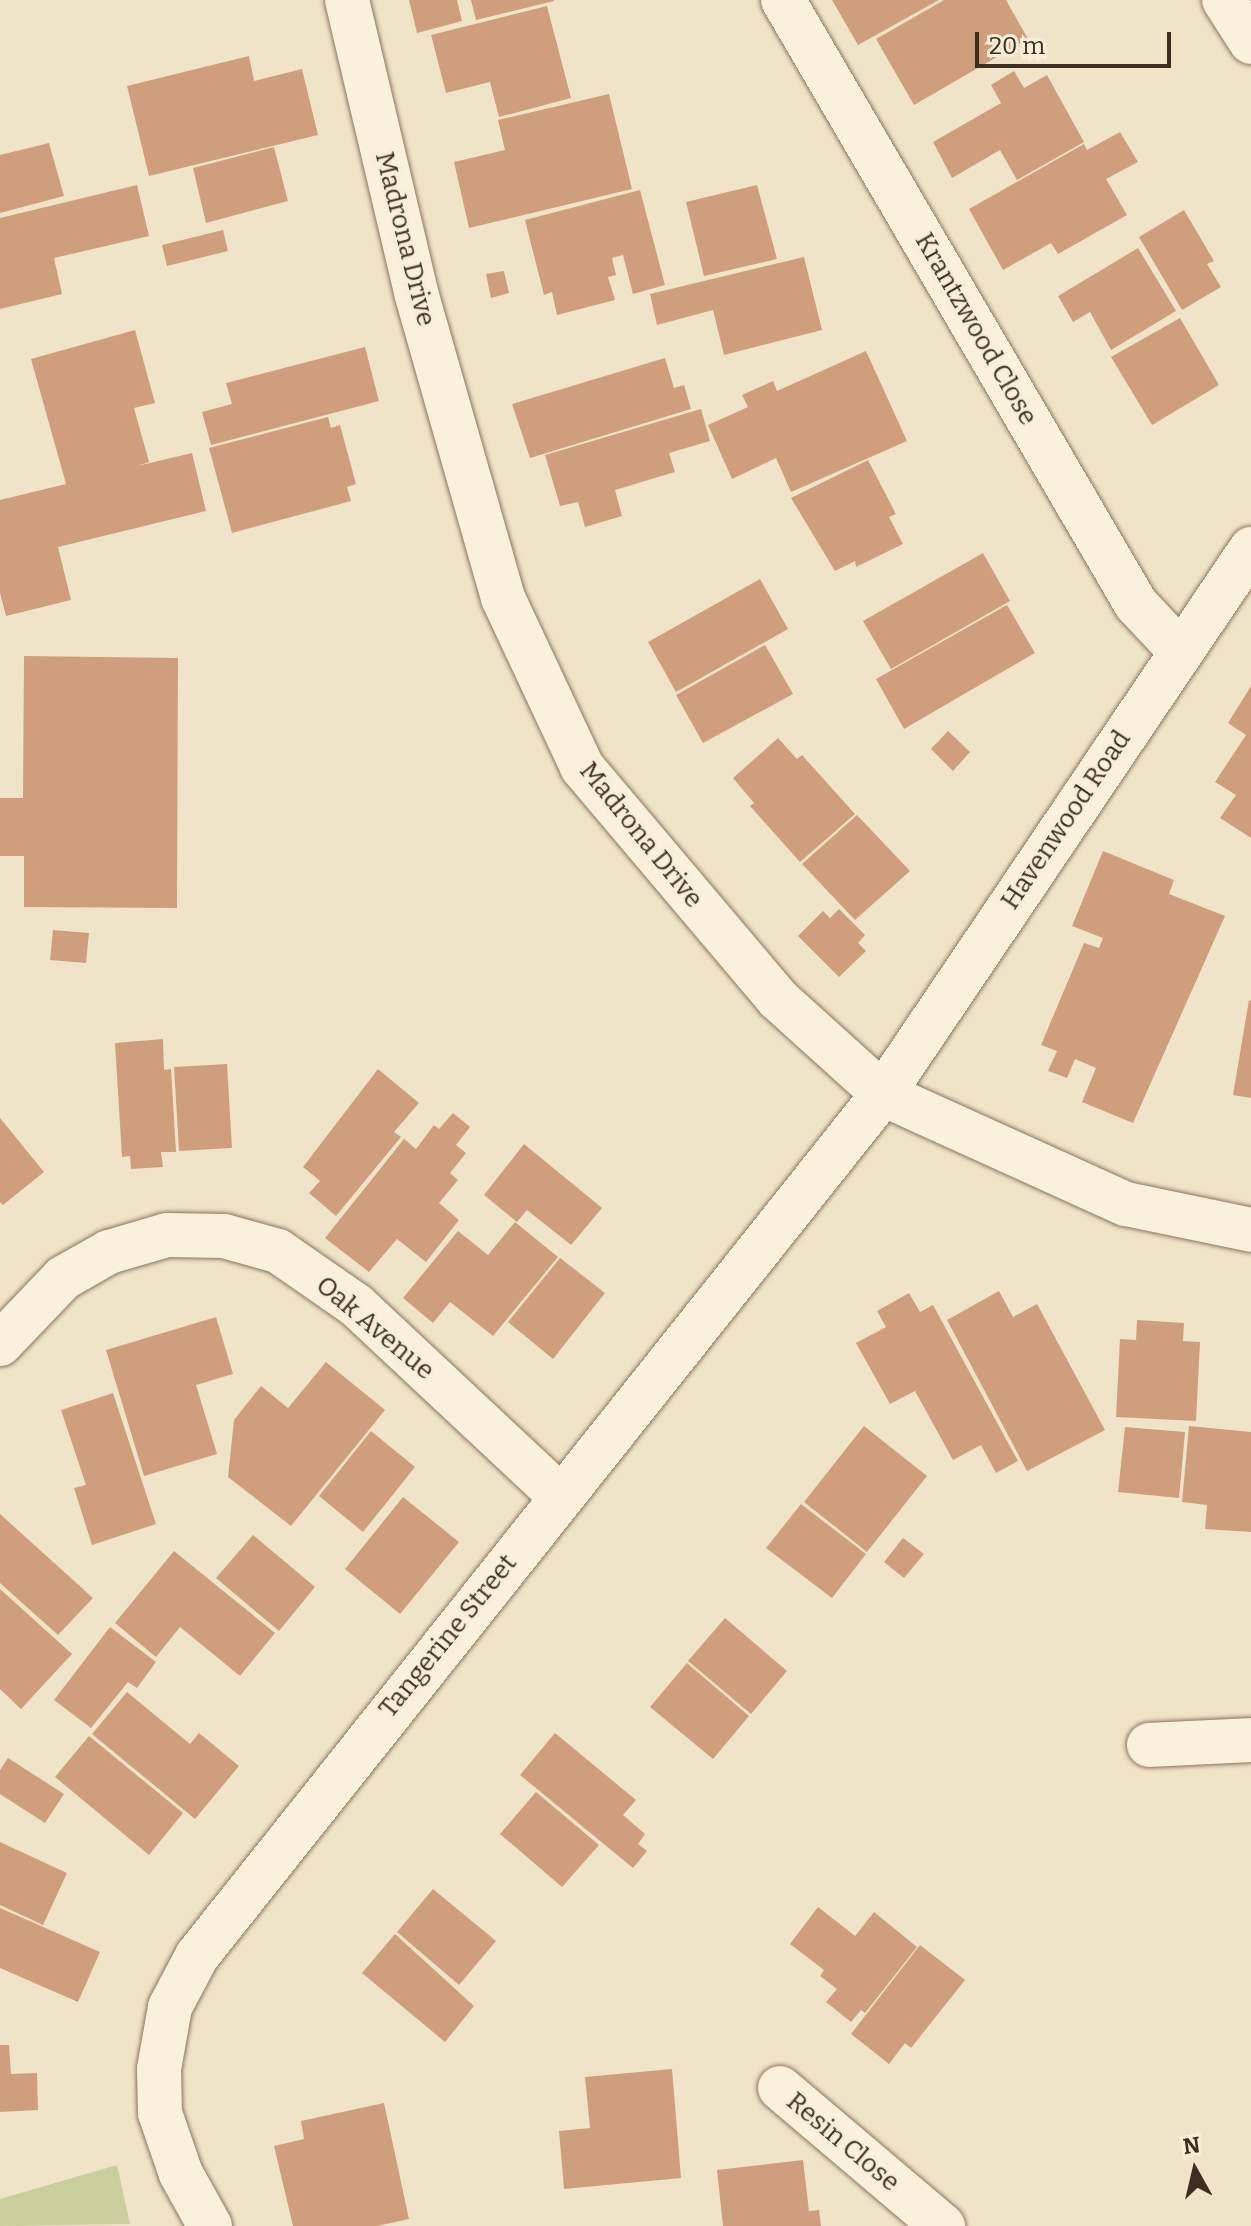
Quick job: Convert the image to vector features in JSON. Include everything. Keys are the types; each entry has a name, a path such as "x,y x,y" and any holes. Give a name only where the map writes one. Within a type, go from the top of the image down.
{"street":[{"name":"Madrona Drive","path":"347,0 417,296 503,598 582,767 778,999 883,1094 1126,1204 1251,1230"},
{"name":"Krantzwood Close","path":"783,0 1136,604 1179,650"},
{"path":"1224,0 1251,42"},
{"name":"Havenwood Road","path":"883,1094 1179,650 1251,549"},
{"name":"Tangerine Street","path":"210,2226 181,2174 160,2113 159,2069 170,2007 197,1956 560,1496 883,1094"},
{"name":"Oak Avenue","path":"0,1344 63,1278 109,1252 167,1235 224,1236 278,1251 357,1306 560,1496"},
{"path":"1149,1745 1251,1740"},
{"name":"Resin Close","path":"780,2088 943,2226"}],"green space":[{"path":"117,2165 130,2224 0,2226 0,2199"}],"building":[{"path":"409,0 457,0 462,21 417,33"},
{"path":"471,0 554,0 554,1 476,20"},
{"path":"832,0 939,0 858,45"},
{"path":"944,0 1006,0 1028,39 914,105 876,39"},
{"path":"547,6 571,98 499,117 490,82 446,93 431,35"},
{"path":"249,56 254,81 302,69 318,135 149,176 127,86"},
{"path":"1014,71 1024,88 1047,75 1084,142 1017,180 1000,150 952,178 933,142 1001,103 991,85"},
{"path":"609,94 632,189 469,228 454,162 505,150 498,120"},
{"path":"1120,132 1138,162 1106,179 1127,215 1058,254 1051,243 1003,270 969,209 1084,144 1087,150"},
{"path":"49,143 64,196 0,213 0,155"},
{"path":"274,147 288,201 206,223 193,168"},
{"path":"137,185 149,236 54,258 62,294 0,309 0,218"},
{"path":"757,185 777,259 704,276 686,202"},
{"path":"640,190 665,285 633,294 623,255 612,258 616,275 608,277 615,300 557,315 552,292 544,295 525,220"},
{"path":"1184,210 1214,261 1207,264 1221,287 1182,310 1139,237"},
{"path":"223,230 228,251 167,266 162,245"},
{"path":"1138,248 1176,311 1111,350 1090,312 1073,322 1058,296"},
{"path":"804,257 822,330 724,355 713,310 657,325 650,294"},
{"path":"504,271 509,293 491,298 486,274"},
{"path":"1180,318 1219,385 1152,425 1111,357"},
{"path":"135,330 155,403 134,408 149,462 137,466 192,453 206,511 58,547 71,600 6,616 0,593 0,500 66,484 31,359"},
{"path":"365,347 379,401 211,445 202,412 232,404 226,383"},
{"path":"866,351 907,441 791,492 776,458 732,479 708,425 748,407 742,395 773,381 777,391"},
{"path":"665,358 674,388 684,385 691,409 530,458 512,404"},
{"path":"701,409 710,441 669,453 675,472 615,490 622,516 585,527 578,502 560,506 545,455"},
{"path":"328,417 331,428 340,425 356,484 347,487 351,501 232,533 209,448"},
{"path":"868,460 896,514 889,517 903,544 856,567 855,561 835,571 791,498"},
{"path":"983,553 1010,601 891,669 863,621"},
{"path":"760,579 788,629 676,692 648,642"},
{"path":"1007,605 1035,653 904,729 876,679"},
{"path":"765,645 793,694 703,743 676,695"},
{"path":"24,656 178,658 177,908 24,907 24,856 0,856 0,798 23,798"},
{"path":"1251,686 1251,838 1220,818 1236,795 1215,782 1246,735 1228,723"},
{"path":"948,731 970,752 953,771 931,749"},
{"path":"778,738 797,759 802,755 855,814 800,862 750,806 754,803 733,778"},
{"path":"857,815 910,871 855,920 802,864"},
{"path":"1103,851 1174,880 1169,894 1225,916 1133,1123 1082,1102 1096,1068 1075,1059 1067,1078 1048,1071 1057,1051 1041,1045 1084,943 1099,948 1103,938 1072,926"},
{"path":"839,909 865,935 858,943 866,951 839,977 798,936 823,911 830,918"},
{"path":"53,930 89,933 86,963 50,960"},
{"path":"1251,1001 1251,1098 1233,1095"},
{"path":"163,1039 164,1070 171,1069 176,1152 161,1152 163,1167 131,1169 130,1156 122,1157 115,1043"},
{"path":"227,1064 232,1148 179,1151 174,1067"},
{"path":"378,1069 419,1103 394,1132 401,1137 336,1216 309,1193 320,1181 303,1167"},
{"path":"453,1113 470,1127 456,1145 466,1153 450,1173 458,1180 439,1203 459,1220 426,1262 397,1239 369,1272 325,1238 404,1139 416,1149 434,1125 439,1129"},
{"path":"0,1118 44,1172 3,1205 0,1202"},
{"path":"524,1144 602,1208 571,1245 527,1210 517,1222 484,1195"},
{"path":"515,1222 558,1257 493,1336 450,1302 433,1323 403,1298 458,1231 488,1255"},
{"path":"560,1258 605,1293 553,1359 508,1322"},
{"path":"999,1291 1013,1317 1037,1304 1105,1430 1027,1471 947,1320"},
{"path":"909,1293 920,1312 933,1305 1018,1461 996,1473 981,1445 953,1460 915,1391 890,1404 856,1343 886,1327 877,1311"},
{"path":"216,1317 233,1374 196,1385 217,1454 144,1476 106,1350"},
{"path":"1137,1320 1184,1323 1183,1341 1200,1342 1196,1421 1116,1417 1120,1339 1136,1340"},
{"path":"326,1362 385,1410 291,1526 228,1477 234,1420 261,1386 288,1408"},
{"path":"113,1393 156,1524 92,1545 74,1488 86,1485 61,1410"},
{"path":"864,1426 927,1476 867,1552 804,1502"},
{"path":"1189,1426 1251,1432 1251,1532 1205,1529 1207,1505 1182,1502"},
{"path":"1125,1427 1185,1432 1179,1498 1118,1492"},
{"path":"371,1431 415,1467 363,1532 319,1496"},
{"path":"403,1497 459,1542 400,1614 345,1569"},
{"path":"801,1504 866,1554 832,1598 766,1548"},
{"path":"0,1514 93,1598 58,1635 0,1583"},
{"path":"253,1535 315,1587 279,1631 216,1578"},
{"path":"903,1538 924,1554 904,1578 884,1562"},
{"path":"174,1551 275,1633 240,1676 180,1627 156,1657 115,1623"},
{"path":"0,1589 72,1654 21,1709 0,1689"},
{"path":"725,1618 787,1671 751,1714 688,1661"},
{"path":"110,1627 156,1662 137,1688 128,1682 91,1728 54,1700"},
{"path":"687,1663 749,1716 713,1759 650,1707"},
{"path":"127,1692 190,1744 199,1733 239,1766 195,1819 92,1734"},
{"path":"555,1733 636,1800 623,1815 645,1834 638,1844 647,1851 633,1868 520,1775"},
{"path":"89,1736 183,1813 149,1855 55,1777"},
{"path":"8,1758 64,1794 45,1823 0,1794 0,1770"},
{"path":"536,1792 599,1845 562,1887 500,1834"},
{"path":"0,1842 67,1873 43,1925 0,1905"},
{"path":"433,1889 496,1941 459,1985 397,1932"},
{"path":"818,1907 855,1936 874,1912 917,1947 865,2013 861,2010 851,2022 826,2002 837,1989 820,1976 824,1970 790,1944"},
{"path":"0,1908 100,1952 78,2002 0,1968"},
{"path":"395,1934 474,2006 445,2042 362,1973"},
{"path":"920,1945 965,1980 911,2048 905,2043 889,2064 851,2034"},
{"path":"0,2045 9,2045 11,2074 37,2073 38,2110 0,2112"},
{"path":"672,2069 681,2178 564,2189 559,2131 590,2128 585,2077"},
{"path":"384,2103 409,2219 377,2226 293,2226 274,2146 304,2139 301,2121"},
{"path":"803,2160 809,2211 819,2210 821,2226 723,2226 717,2170"}]}
